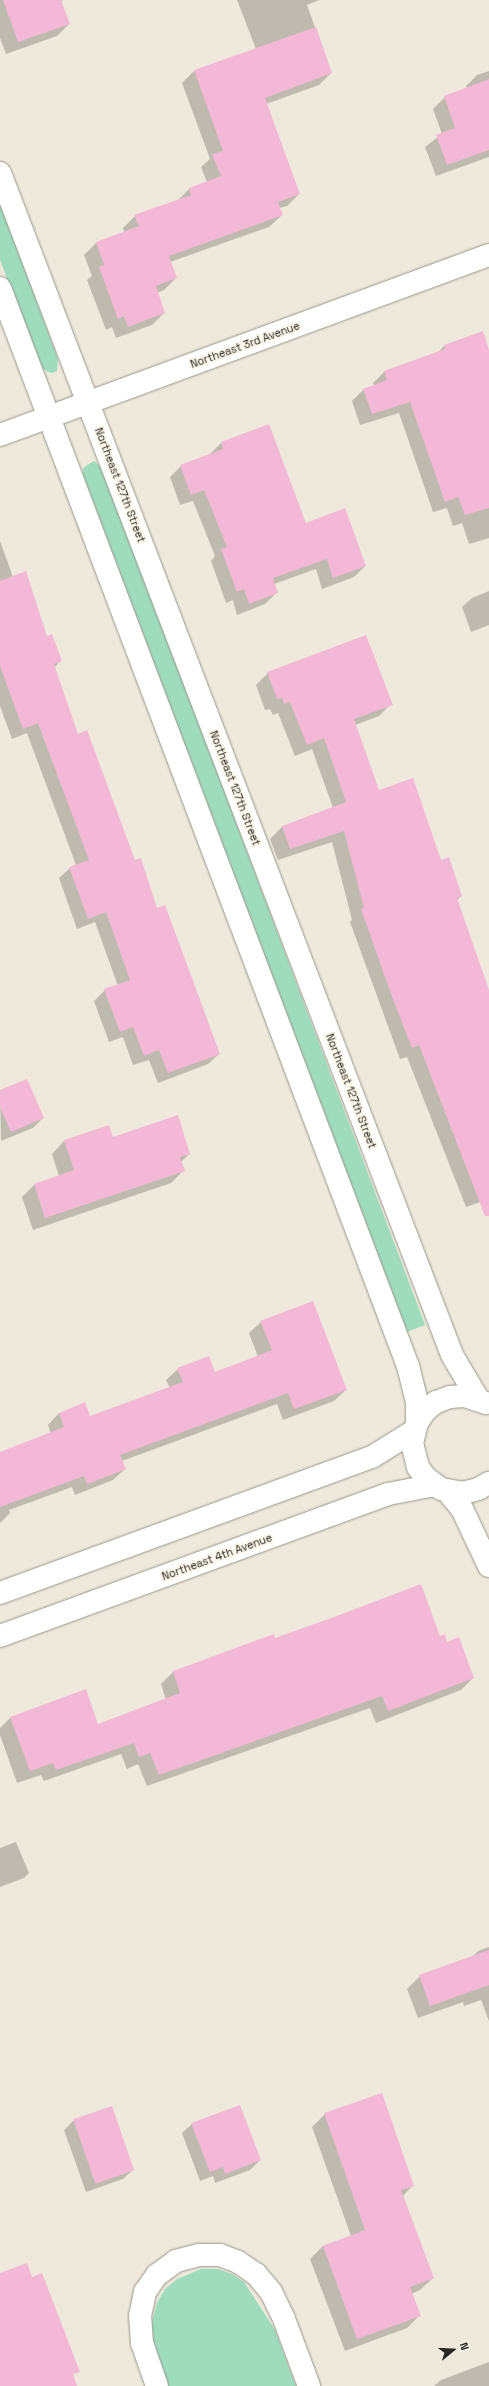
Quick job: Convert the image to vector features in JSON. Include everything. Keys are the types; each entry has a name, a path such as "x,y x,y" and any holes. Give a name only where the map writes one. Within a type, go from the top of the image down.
{"street":[{"name":"Northeast 127th Street","path":"0,173 440,1325 454,1360 485,1403"},
{"name":"Northeast 3rd Avenue","path":"0,435 489,255"},
{"path":"0,288 408,1366 417,1401 416,1427 412,1443 418,1467 462,1509 489,1566"},
{"path":"0,1593 372,1457 416,1427 425,1411 450,1397 464,1396 485,1403"},
{"name":"Northeast 4th Avenue","path":"0,1636 388,1494 441,1488 463,1492 478,1489 489,1483"},
{"path":"157,2386 142,2343 140,2316 145,2292 157,2275 176,2261 200,2255 220,2255 238,2262 256,2274 271,2292 309,2386"}],"green space":[{"path":"0,203 58,359 57,371 51,373 41,368 0,260"},
{"path":"94,461 103,469 425,1325 407,1332 83,475 83,468"},
{"path":"201,2269 218,2269 232,2274 244,2282 275,2330 296,2386 167,2386 153,2340 152,2321 157,2303 165,2289 177,2279"}],"building":[{"path":"3,0 61,0 70,24 18,42"},
{"path":"316,27 332,73 265,98 300,194 278,202 283,215 169,256 177,278 156,286 165,313 128,327 124,316 118,319 99,267 104,265 96,242 139,226 134,215 191,195 189,188 221,176 212,154 223,151 194,70"},
{"path":"489,79 489,150 447,165 436,135 455,128 444,96"},
{"path":"483,331 489,350 489,508 465,515 458,497 445,502 410,402 372,414 363,389 387,380 384,371 445,349 444,345"},
{"path":"269,424 306,523 345,508 366,566 333,578 327,559 273,578 278,593 249,604 244,589 237,592 221,549 227,547 204,490 191,495 180,465 223,449 221,442"},
{"path":"26,571 47,636 52,634 62,661 54,664 78,734 87,730 135,860 141,858 157,908 165,905 220,1054 168,1073 159,1050 144,1056 133,1027 120,1032 104,989 130,980 106,912 88,919 69,867 89,860 38,723 23,729 0,666 0,581"},
{"path":"366,635 393,705 354,719 379,790 413,778 441,860 449,857 462,896 457,898 489,990 489,1216 485,1216 419,1045 412,1048 391,994 361,909 364,908 344,831 290,849 282,826 346,802 324,738 307,745 290,702 284,704 282,698 277,699 267,672"},
{"path":"27,1079 44,1118 11,1132 0,1107 0,1090"},
{"path":"178,1115 190,1154 180,1157 185,1171 45,1218 34,1184 74,1170 64,1140 109,1125 113,1137"},
{"path":"313,1301 347,1390 294,1409 288,1393 120,1455 126,1469 87,1484 84,1476 0,1507 0,1452 64,1427 59,1413 85,1402 90,1416 183,1382 177,1368 209,1356 215,1372 272,1350 260,1321"},
{"path":"421,1584 440,1636 445,1634 447,1642 459,1637 474,1678 388,1711 382,1696 159,1775 150,1753 139,1757 134,1743 56,1770 53,1763 30,1771 10,1717 86,1689 98,1724 180,1693 173,1671 274,1634 275,1638"},
{"path":"489,1950 489,1985 430,2006 419,1975"},
{"path":"382,2093 414,2186 401,2190 434,2278 410,2287 421,2316 357,2339 323,2246 365,2230 324,2113"},
{"path":"240,2105 261,2160 225,2174 223,2167 210,2172 191,2123"},
{"path":"112,2106 134,2170 95,2184 73,2119"},
{"path":"27,2263 32,2277 42,2273 80,2372 73,2374 77,2386 0,2386 0,2273"}]}
